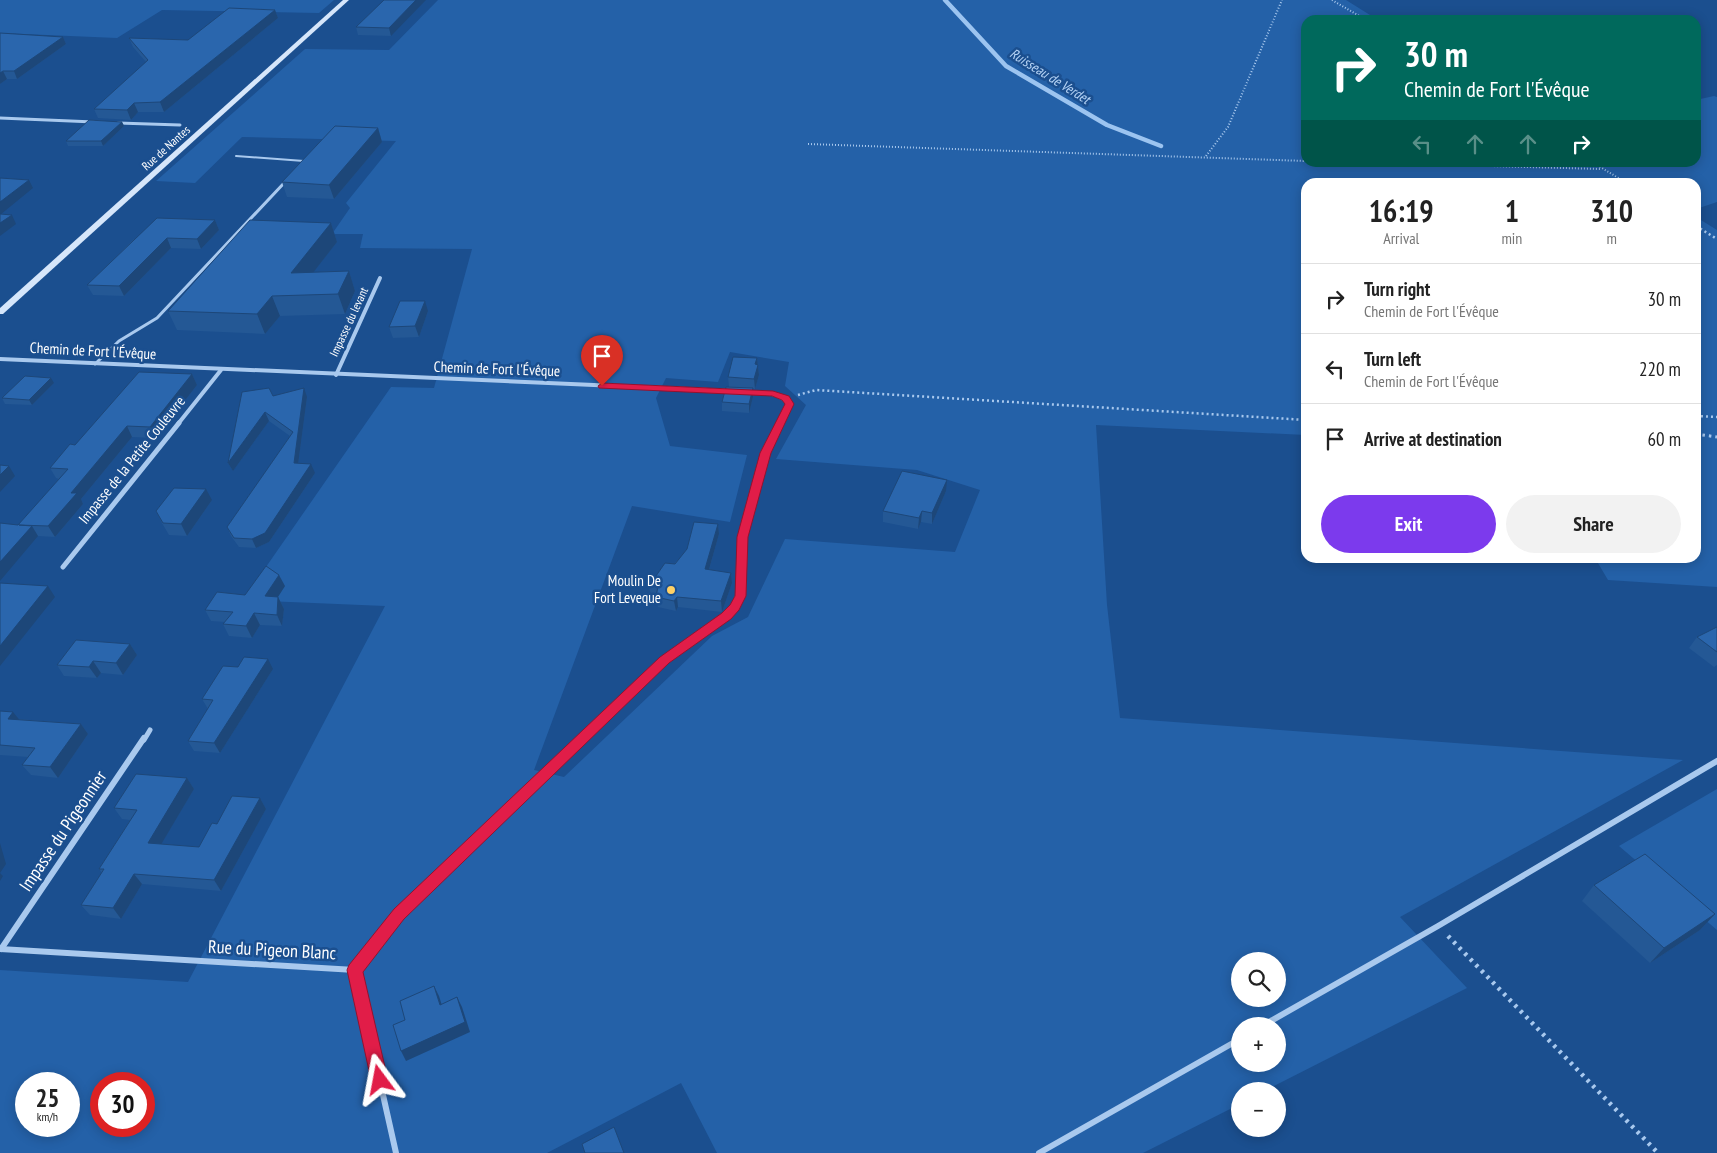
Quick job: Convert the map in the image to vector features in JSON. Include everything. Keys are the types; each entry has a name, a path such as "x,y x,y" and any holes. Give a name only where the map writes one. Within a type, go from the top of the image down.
{"main road":[{"name":"Rue de Nantes","path":"0,312 346,0"}],"street":[{"path":"0,118 96,122"},
{"path":"115,122 180,125"},
{"name":"Impasse du levant","path":"336,375 380,278"},
{"name":"Chemin de Fort l'Évêque","path":"0,359 720,391 773,394 785,398"},
{"name":"Impasse de la Petite Couleuvre","path":"63,567 221,370"},
{"path":"355,970 399,914 657,667 735,607 741,596 742,537 766,453 789,404 785,398"},
{"name":"Impasse du Pigeonnier","path":"0,949 150,730"},
{"path":"1278,1017 1438,926 1717,762"},
{"name":"Rue du Pigeon Blanc","path":"0,949 355,970 396,1153"},
{"path":"1039,1153 1231,1043"}],"lane":[{"path":"236,156 306,160 299,167"},
{"path":"95,364 119,341 157,318 292,174"}],"path":[{"path":"1206,156 1228,126 1282,0"},
{"path":"1332,0 1358,15"},
{"path":"808,144 1039,153 1206,156 1301,161"},
{"path":"1527,167 1601,169"},
{"path":"1598,167 1618,178"},
{"path":"1701,229 1717,239"},
{"path":"785,398 816,390 1301,420"},
{"path":"1701,416 1717,417"},
{"path":"1701,435 1717,437"},
{"path":"1438,926 1658,1153"}],"shaded area":[{"path":"0,0 334,0 319,13 162,10 117,38 0,33"},
{"path":"438,0 1346,0 1370,15 1301,15 1301,167 1701,167 1701,99 1717,97 1717,202 1701,207 1701,178 1301,178 1301,435 1096,425 1107,605 1120,718 1683,760 1400,917 1467,988 1282,1082 1231,1082 1231,1109 1143,1153 717,1153 681,1083 547,1153 0,1153 0,970 188,982 385,606 243,600 391,387 434,388 472,249 360,248 363,234 332,234 350,208 346,203 396,141 242,137 195,183 156,181 305,49 389,50","holes":["730,352 789,362 785,386 806,405 776,459 917,470 980,490 955,552 785,539 748,617 712,636 564,777 534,770 632,506 730,522 747,455 670,446 656,398 666,378 718,382"]},
{"path":"1701,220 1717,230 1717,587 1608,580 1598,563 1701,563"},
{"path":"1717,789 1717,930 1619,846"}],"building":[{"path":"384,0 416,0 389,28 356,27"},
{"path":"229,8 275,10 160,102 134,103 127,110 94,109 148,60 129,38 188,40"},
{"path":"0,33 63,37 14,71 3,71 0,73"},
{"path":"89,120 122,122 101,141 66,141"},
{"path":"335,126 378,128 329,185 282,182"},
{"path":"0,178 29,180 0,202"},
{"path":"0,214 12,215 0,223"},
{"path":"157,218 215,220 197,239 167,238 119,286 87,285"},
{"path":"250,220 331,223 291,273 349,271 338,294 272,296 257,314 168,311"},
{"path":"400,301 425,301 415,326 389,327"},
{"path":"733,357 757,358 755,364 758,365 754,379 728,377"},
{"path":"139,372 192,374 150,427 127,426 71,493 77,493 48,526 19,525 32,526 0,562 0,523 18,525 68,469 50,468 70,444 75,445"},
{"path":"25,376 51,378 29,400 2,398"},
{"path":"726,387 753,388 749,404 722,402"},
{"path":"269,388 273,396 304,388 294,463 311,464 265,533 252,539 234,538 227,527 293,432 265,412 228,463 242,392"},
{"path":"0,465 9,466 0,475"},
{"path":"902,471 947,480 932,513 922,511 919,518 883,511"},
{"path":"174,488 206,489 181,524 163,523 156,511"},
{"path":"694,522 718,524 705,569 731,573 721,601 677,597 674,601 656,597 658,586 649,586 665,563 675,564 687,549"},
{"path":"266,566 279,575 265,596 278,597 277,615 254,613 246,626 223,624 233,612 205,610 217,592 245,595"},
{"path":"0,583 48,586 0,646"},
{"path":"1717,627 1717,652 1697,637"},
{"path":"76,640 130,644 116,663 93,661 89,667 57,665"},
{"path":"244,657 268,659 214,743 188,741 213,700 202,699 223,666 238,667"},
{"path":"0,711 13,712 8,719 81,724 50,767 22,765 35,748 0,745"},
{"path":"136,774 187,778 148,843 199,847 212,823 217,824 232,796 260,798 214,880 134,874 113,908 81,905 104,869 99,869 137,810 114,808"},
{"path":"1645,854 1715,914 1664,948 1594,885"},
{"path":"434,986 440,1005 457,997 465,1022 401,1051 393,1025 405,1020 400,1001"},
{"path":"614,1127 624,1153 585,1153 582,1144"}],"waterway":[{"name":"Ruisseau de Verdet","path":"945,0 1006,66 1107,125 1161,146"}],"place":[{"name":"Moulin De Fort Leveque","path":"671,590"}],"route":[{"path":"380,1080 355,970 399,914 664,660 726,616 735,607 741,596 742,537 766,453 789,404 785,398 773,394 602,386"}]}
